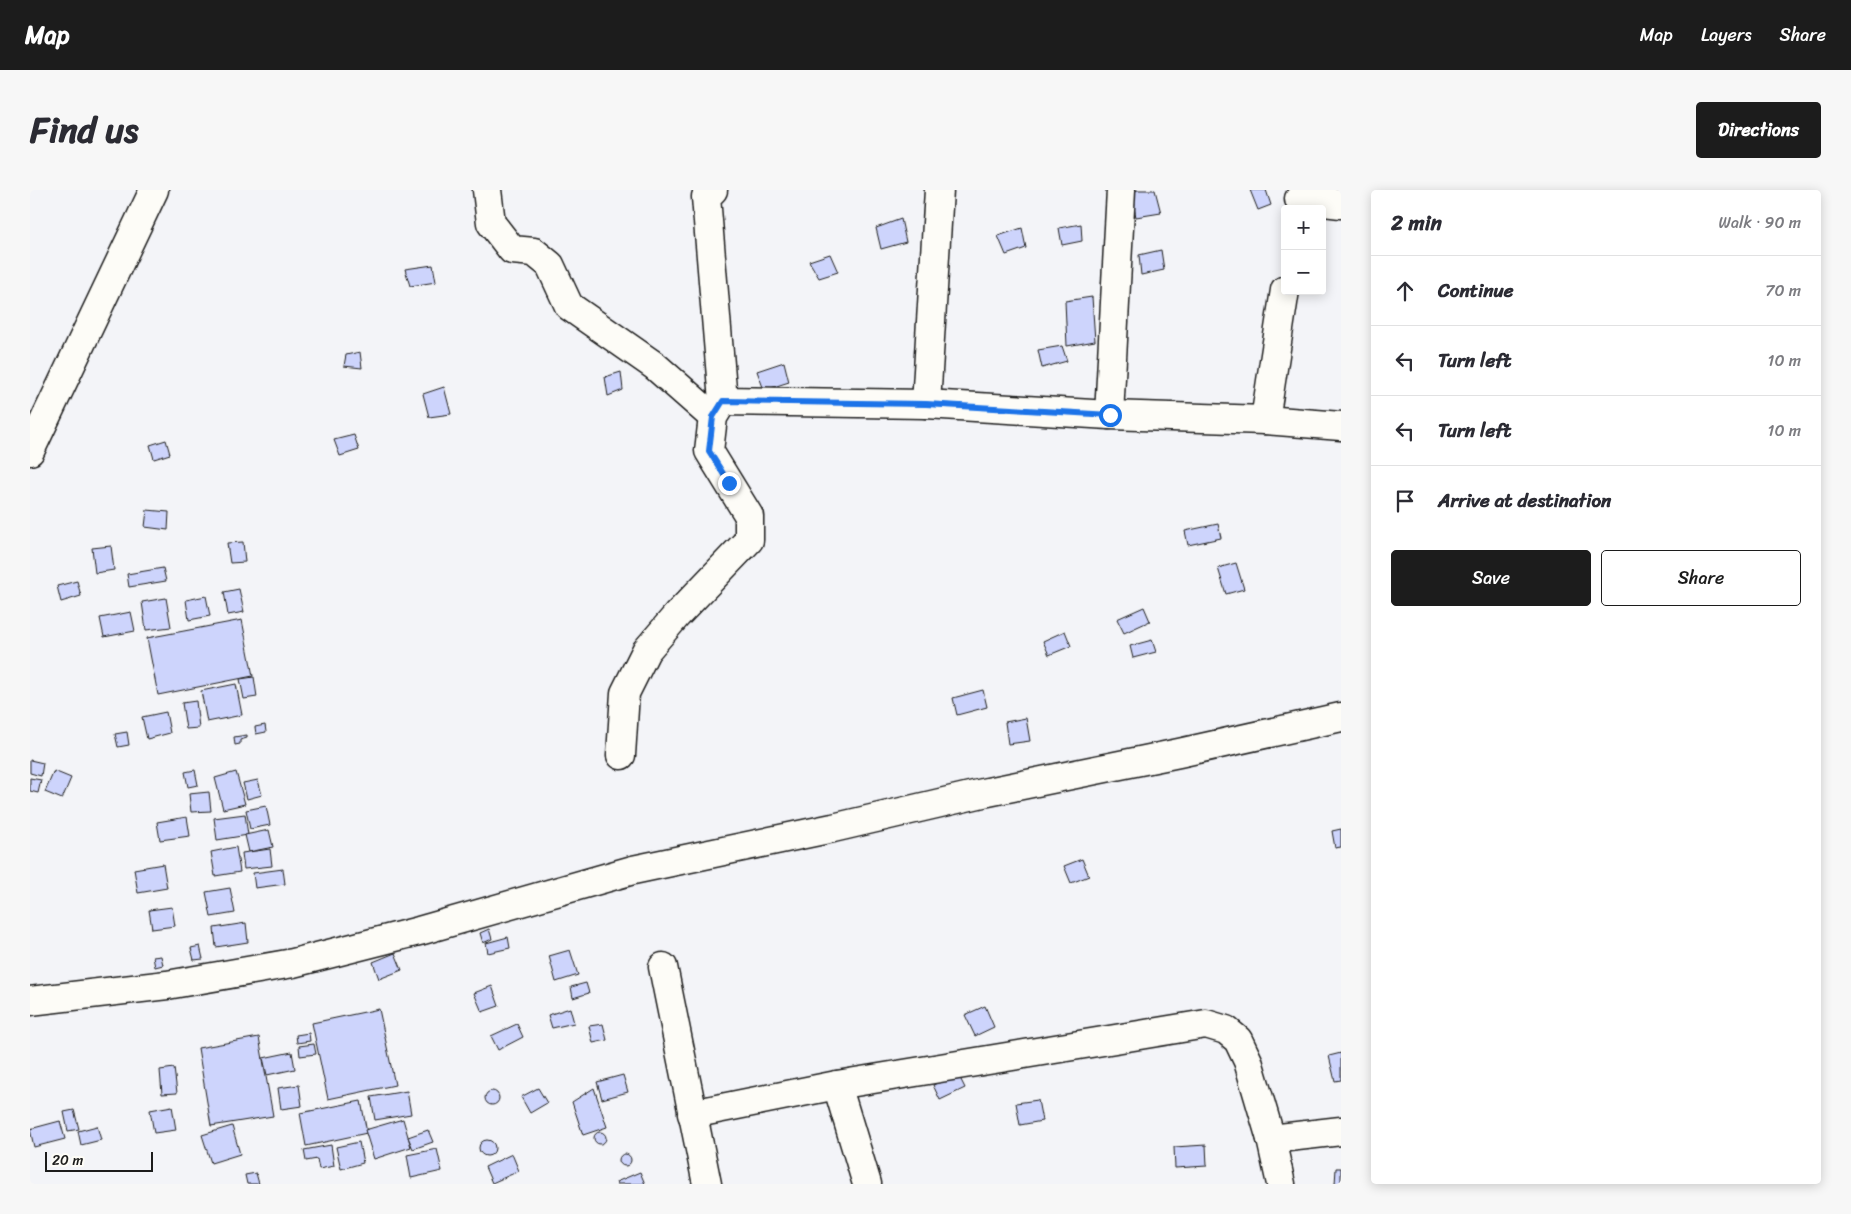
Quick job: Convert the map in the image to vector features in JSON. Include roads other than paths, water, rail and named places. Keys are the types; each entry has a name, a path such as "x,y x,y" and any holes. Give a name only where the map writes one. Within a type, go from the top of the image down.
{"street":[{"path":"30,451 154,190"},
{"path":"487,190 491,223 512,250 534,252 550,265 569,306 718,409 926,404 1110,415 1264,420 1341,426"},
{"path":"621,755 625,693 646,651 677,615 749,540 749,516 709,451 718,409 706,197 713,190"},
{"path":"926,404 939,190"},
{"path":"1110,415 1121,190"},
{"path":"1299,199 1341,204"},
{"path":"1264,420 1284,295"},
{"path":"30,1001 167,985 293,963 633,870 833,828 983,792 1179,753 1341,717"},
{"path":"663,967 707,1184"},
{"path":"692,1114 837,1086 1206,1024 1226,1030 1238,1040 1248,1061 1271,1139 1281,1184"},
{"path":"837,1086 867,1184"},
{"path":"1271,1139 1341,1131"}]}
